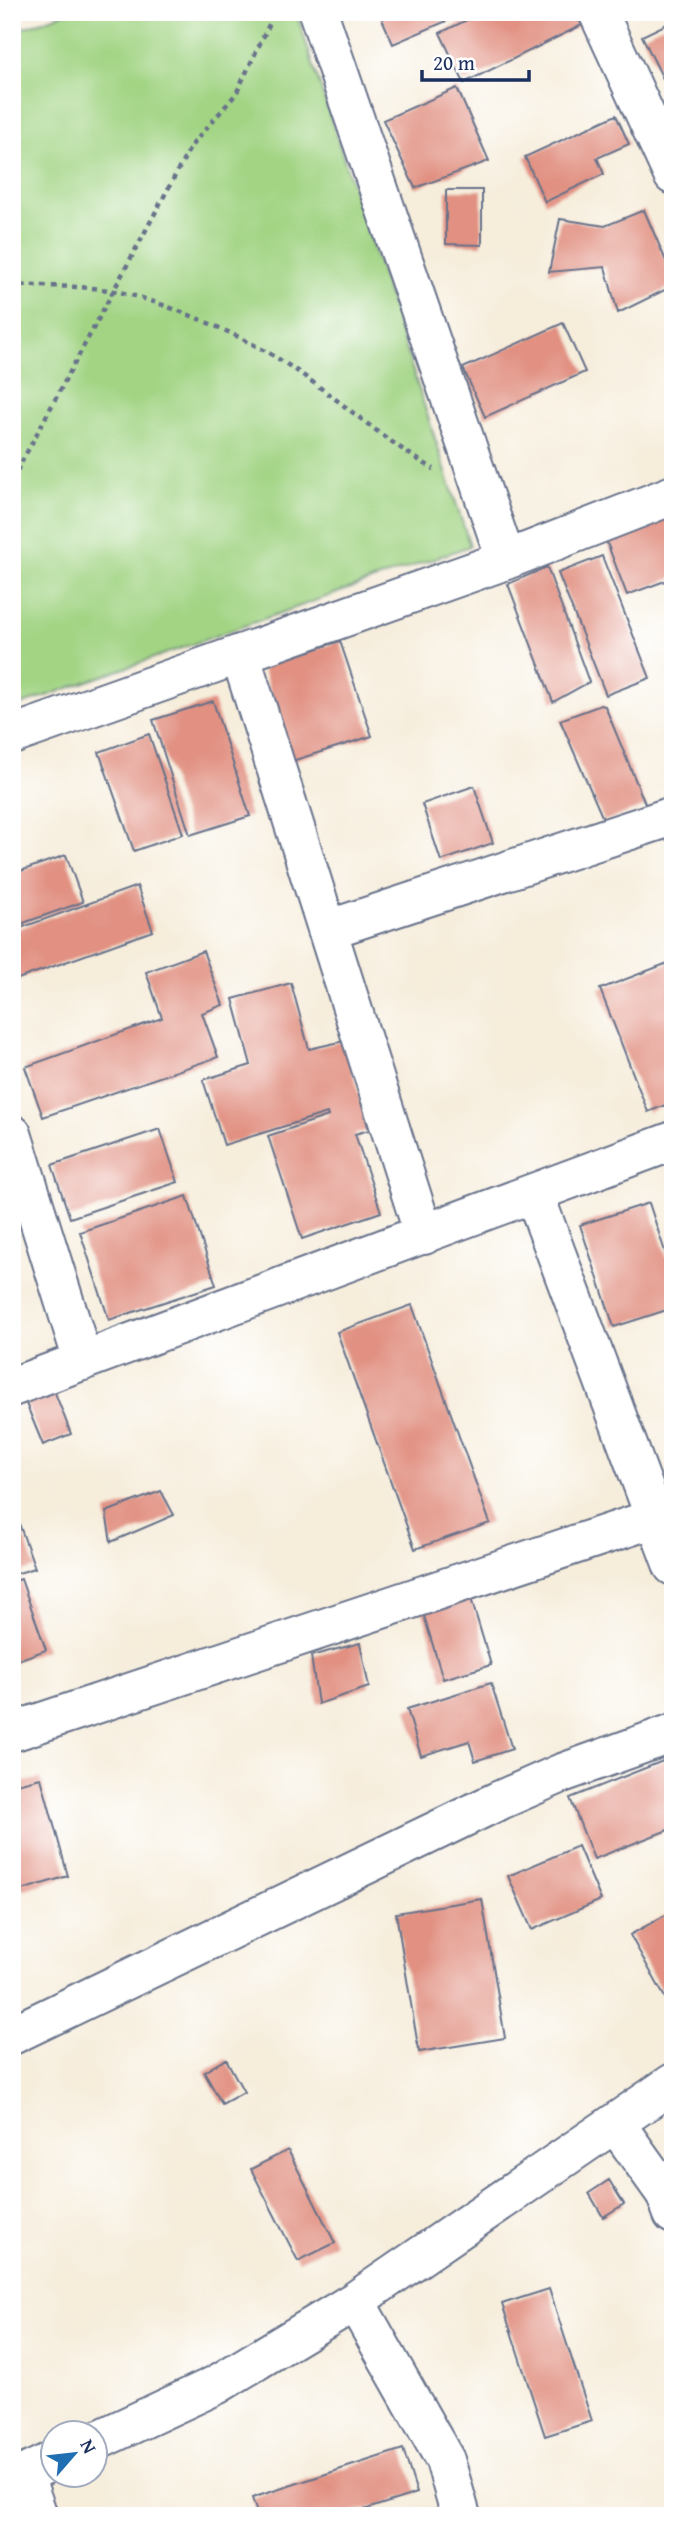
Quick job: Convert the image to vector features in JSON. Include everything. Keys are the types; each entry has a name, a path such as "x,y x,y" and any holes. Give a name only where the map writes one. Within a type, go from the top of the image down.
{"street":[{"path":"318,12 506,560"},
{"path":"598,12 673,175"},
{"path":"12,735 506,560 673,495"},
{"path":"240,654 424,1235"},
{"path":"327,930 673,816"},
{"path":"12,1134 83,1361"},
{"path":"12,1387 673,1141"},
{"path":"534,1194 673,1566"},
{"path":"12,1732 655,1518"},
{"path":"12,2035 498,1801 562,1773 673,1733"},
{"path":"108,2435 216,2385 355,2301 673,2083"},
{"path":"615,2123 664,2193 673,2214"},
{"path":"355,2301 445,2460 461,2516"},
{"path":"29,2472 38,2516"}],"path":[{"path":"12,480 191,146 236,94 275,12"},
{"path":"12,285 114,291 175,311 276,357 364,419 406,453 484,497"}],"green space":[{"path":"68,12 296,12 470,546 12,708 12,32"}],"building":[{"path":"379,12 446,12 449,20 393,44"},
{"path":"483,12 575,12 582,25 464,83 440,33"},
{"path":"673,21 673,87 668,89 642,36"},
{"path":"457,88 489,161 415,188 383,120"},
{"path":"616,115 629,144 597,158 604,174 545,202 525,157"},
{"path":"446,190 482,190 482,245 446,244"},
{"path":"644,210 673,277 673,286 618,313 605,267 549,272 560,219 605,226"},
{"path":"563,323 585,372 485,417 463,368"},
{"path":"673,515 673,578 627,595 606,540"},
{"path":"602,556 650,678 606,695 558,573"},
{"path":"547,567 589,682 553,702 508,584"},
{"path":"340,641 372,736 292,761 262,667"},
{"path":"213,701 250,816 190,835 153,720"},
{"path":"601,705 605,706 646,806 604,821 560,720"},
{"path":"149,734 183,834 134,851 99,752"},
{"path":"474,786 493,843 441,861 422,804"},
{"path":"66,855 83,902 12,927 12,874"},
{"path":"137,886 153,931 12,981 12,931"},
{"path":"203,951 223,1005 202,1013 218,1057 43,1117 25,1067 162,1018 146,972"},
{"path":"673,961 673,1102 648,1112 600,989"},
{"path":"291,983 309,1049 344,1041 369,1130 355,1134 381,1212 302,1239 268,1136 328,1116 327,1113 224,1145 203,1080 251,1065 233,999"},
{"path":"160,1129 178,1182 70,1218 52,1165"},
{"path":"187,1196 216,1285 109,1320 80,1232"},
{"path":"649,1203 673,1276 673,1308 614,1327 580,1225"},
{"path":"412,1305 490,1523 415,1549 337,1332"},
{"path":"54,1390 71,1434 43,1445 25,1401"},
{"path":"161,1491 174,1515 111,1542 106,1512"},
{"path":"12,1504 35,1568 12,1575"},
{"path":"21,1579 46,1650 12,1662 12,1582"},
{"path":"470,1595 491,1665 443,1679 422,1609"},
{"path":"360,1643 369,1687 318,1704 311,1656"},
{"path":"491,1683 512,1749 475,1761 469,1741 421,1756 407,1709"},
{"path":"673,1757 673,1828 594,1859 570,1798"},
{"path":"41,1778 68,1876 12,1893 12,1785"},
{"path":"578,1846 601,1900 532,1930 508,1876"},
{"path":"482,1899 505,2038 419,2052 396,1913"},
{"path":"673,1911 673,2012 630,1935"},
{"path":"226,2059 244,2092 222,2104 204,2072"},
{"path":"288,2150 335,2243 298,2261 251,2169"},
{"path":"609,2180 624,2204 603,2217 589,2193"},
{"path":"549,2289 592,2421 545,2436 502,2304"},
{"path":"403,2449 417,2493 345,2516 258,2516 252,2498"}]}
